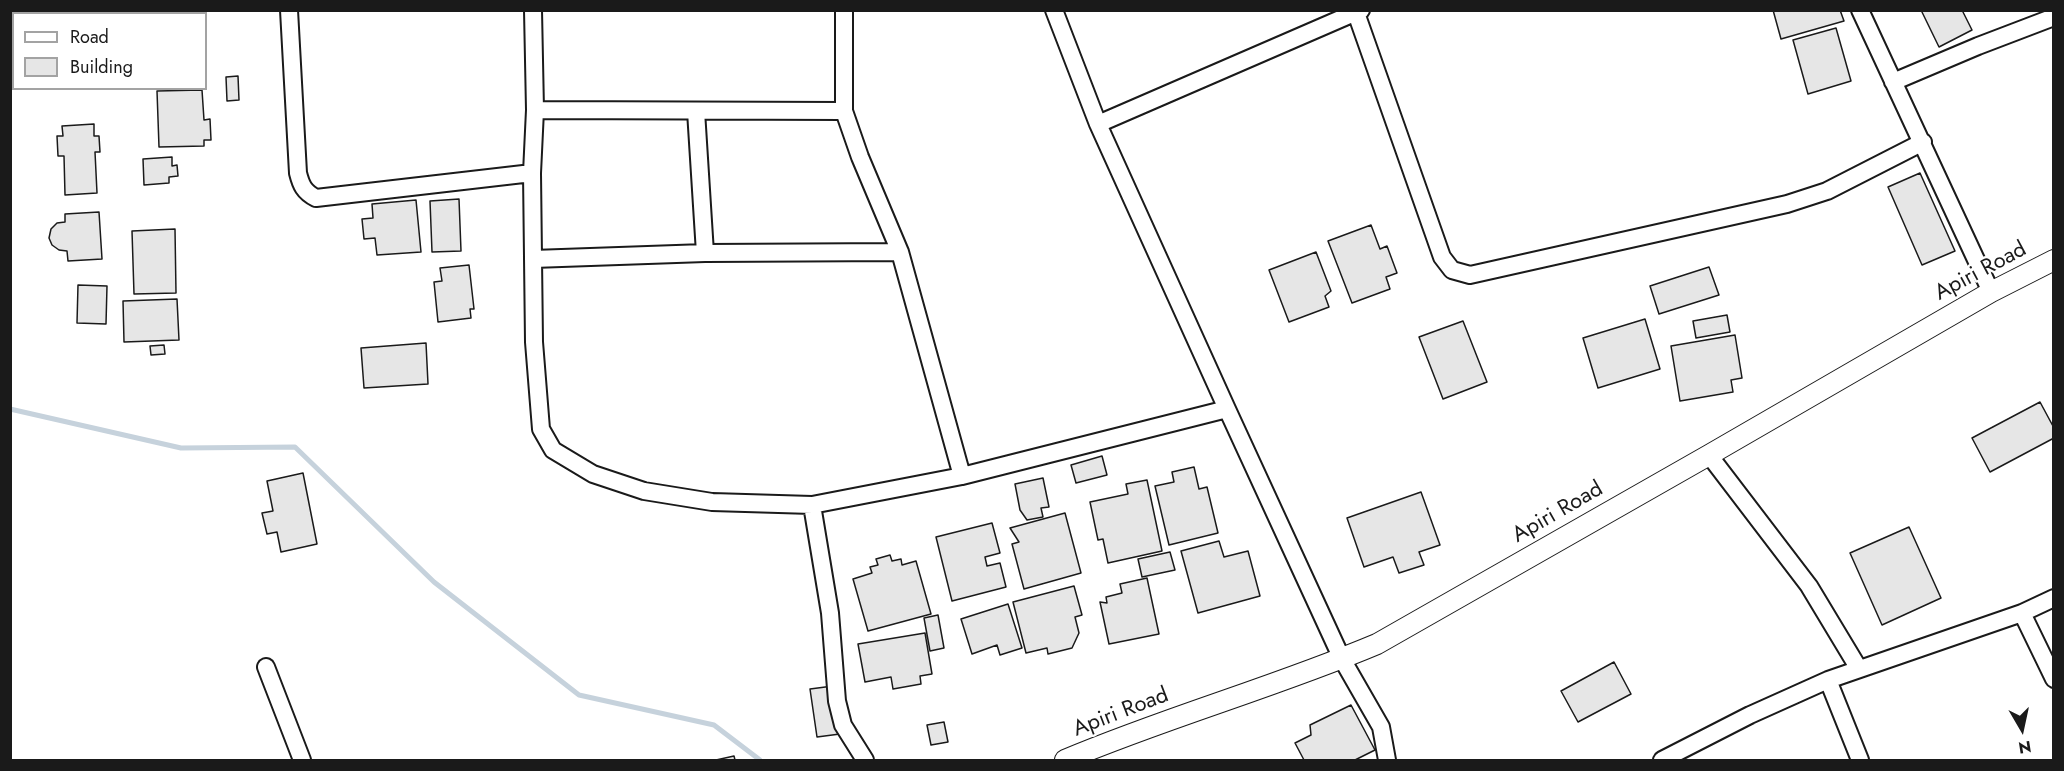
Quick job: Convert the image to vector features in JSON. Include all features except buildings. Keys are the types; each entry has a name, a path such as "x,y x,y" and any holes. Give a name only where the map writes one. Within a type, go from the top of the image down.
{"street":[{"path":"289,10 298,173 301,186 308,194 316,198 532,172"},
{"path":"532,10 535,110 532,172 534,342 541,429 553,450 593,474 644,491 712,502 812,505 962,476 1227,409"},
{"path":"843,10 844,111 860,157 900,252 962,476"},
{"path":"1054,10 1098,124 1227,409 1342,659 1381,727 1388,760"},
{"path":"1860,10 1991,291"},
{"path":"1098,124 1357,11 1442,257 1452,270 1470,275 1787,204 1827,191 1923,142"},
{"path":"1893,82 2054,17"},
{"path":"535,110 844,111"},
{"path":"696,111 705,253"},
{"path":"533,259 705,253 900,252"},
{"name":"Apiri Road","path":"1065,760 1123,736 1342,659 1377,644 1991,291 2054,260"},
{"path":"1709,455 1809,586 1859,669"},
{"path":"812,505 830,613 837,701 843,725 865,760"},
{"path":"1662,760 1750,715 1828,680 2022,613 2054,598"},
{"path":"2022,613 2054,679"},
{"path":"266,667 302,760"},
{"path":"1828,680 1860,760"}],"waterway":[{"path":"10,409 181,448 295,447 434,582 579,695 714,725 760,760"}]}
